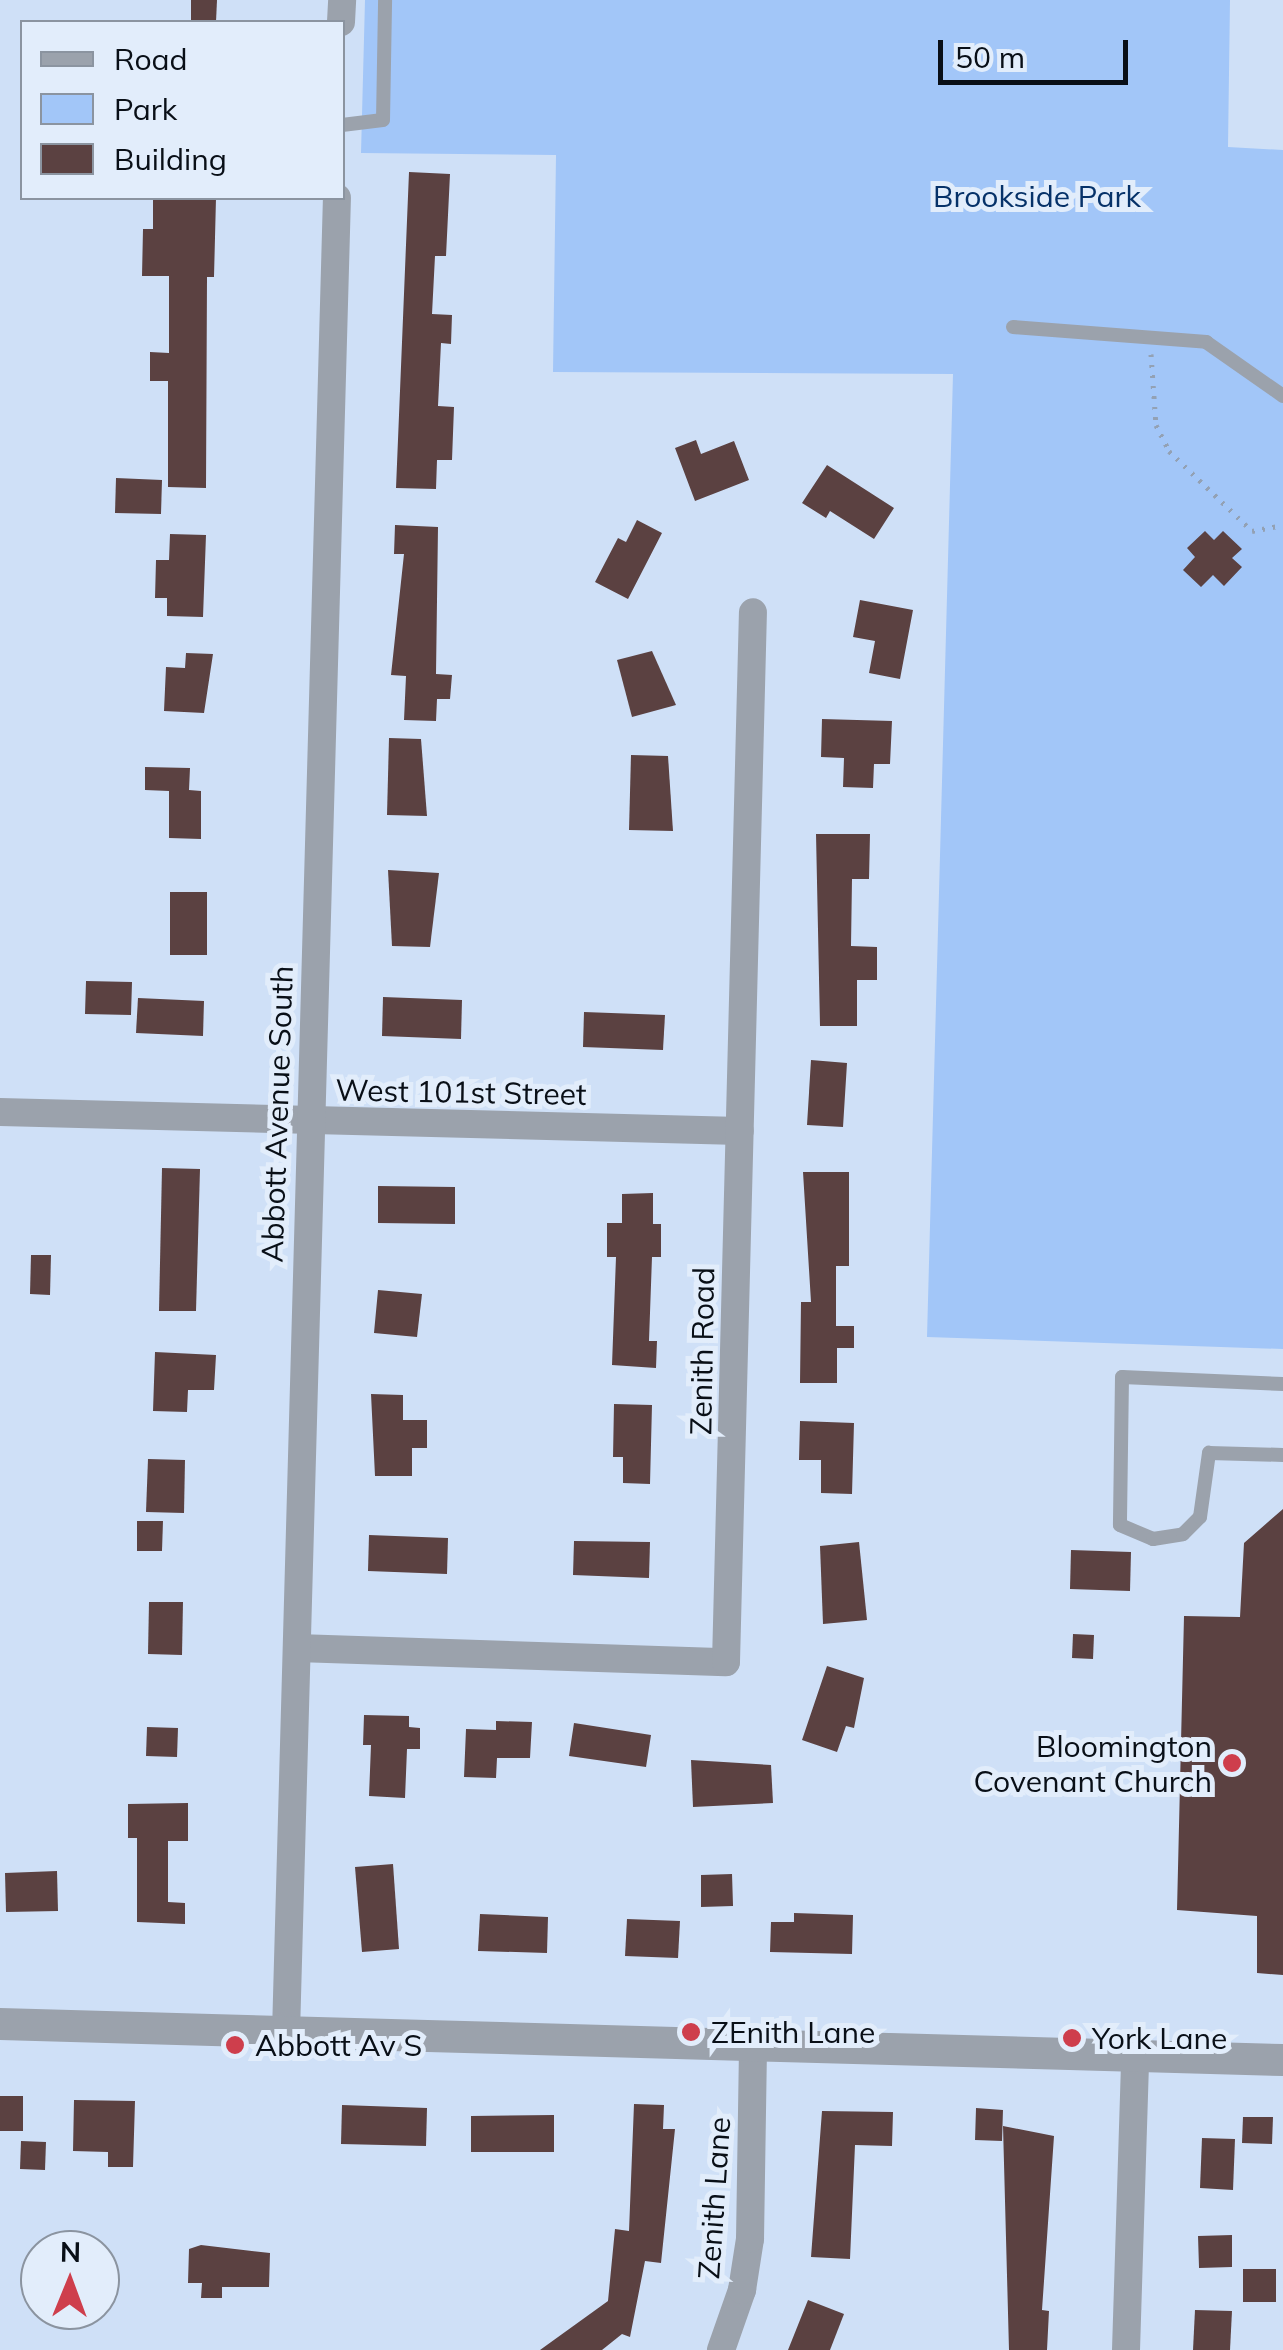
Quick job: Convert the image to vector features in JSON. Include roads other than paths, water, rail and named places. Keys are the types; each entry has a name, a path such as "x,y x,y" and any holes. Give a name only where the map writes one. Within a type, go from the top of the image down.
{"street":[{"name":"Abbott Avenue South","path":"286,2033 336,200"},
{"name":"Zenith Road","path":"297,1648 726,1662 754,612"},
{"name":"West 101st Street","path":"0,1112 740,1132"},
{"path":"0,2024 1283,2060"},
{"name":"Zenith Lane","path":"720,2350 742,2290 750,2239 754,2046"},
{"path":"1126,2350 1134,2056"}],"lane":[{"path":"345,124 383,120 385,0"},
{"path":"1013,327 1206,342 1283,396"},
{"path":"1283,1384 1122,1377 1120,1525 1152,1539 1183,1534 1200,1516 1209,1453 1283,1455"}],"place":[{"name":"Bloomington Covenant Church","path":"1232,1763"},
{"name":"ZEnith Lane","path":"691,2032"},
{"name":"York Lane","path":"1072,2038"},
{"name":"Abbott Av S","path":"235,2045"}],"park label":[{"name":"Brookside Park","path":"1037,196"}]}
